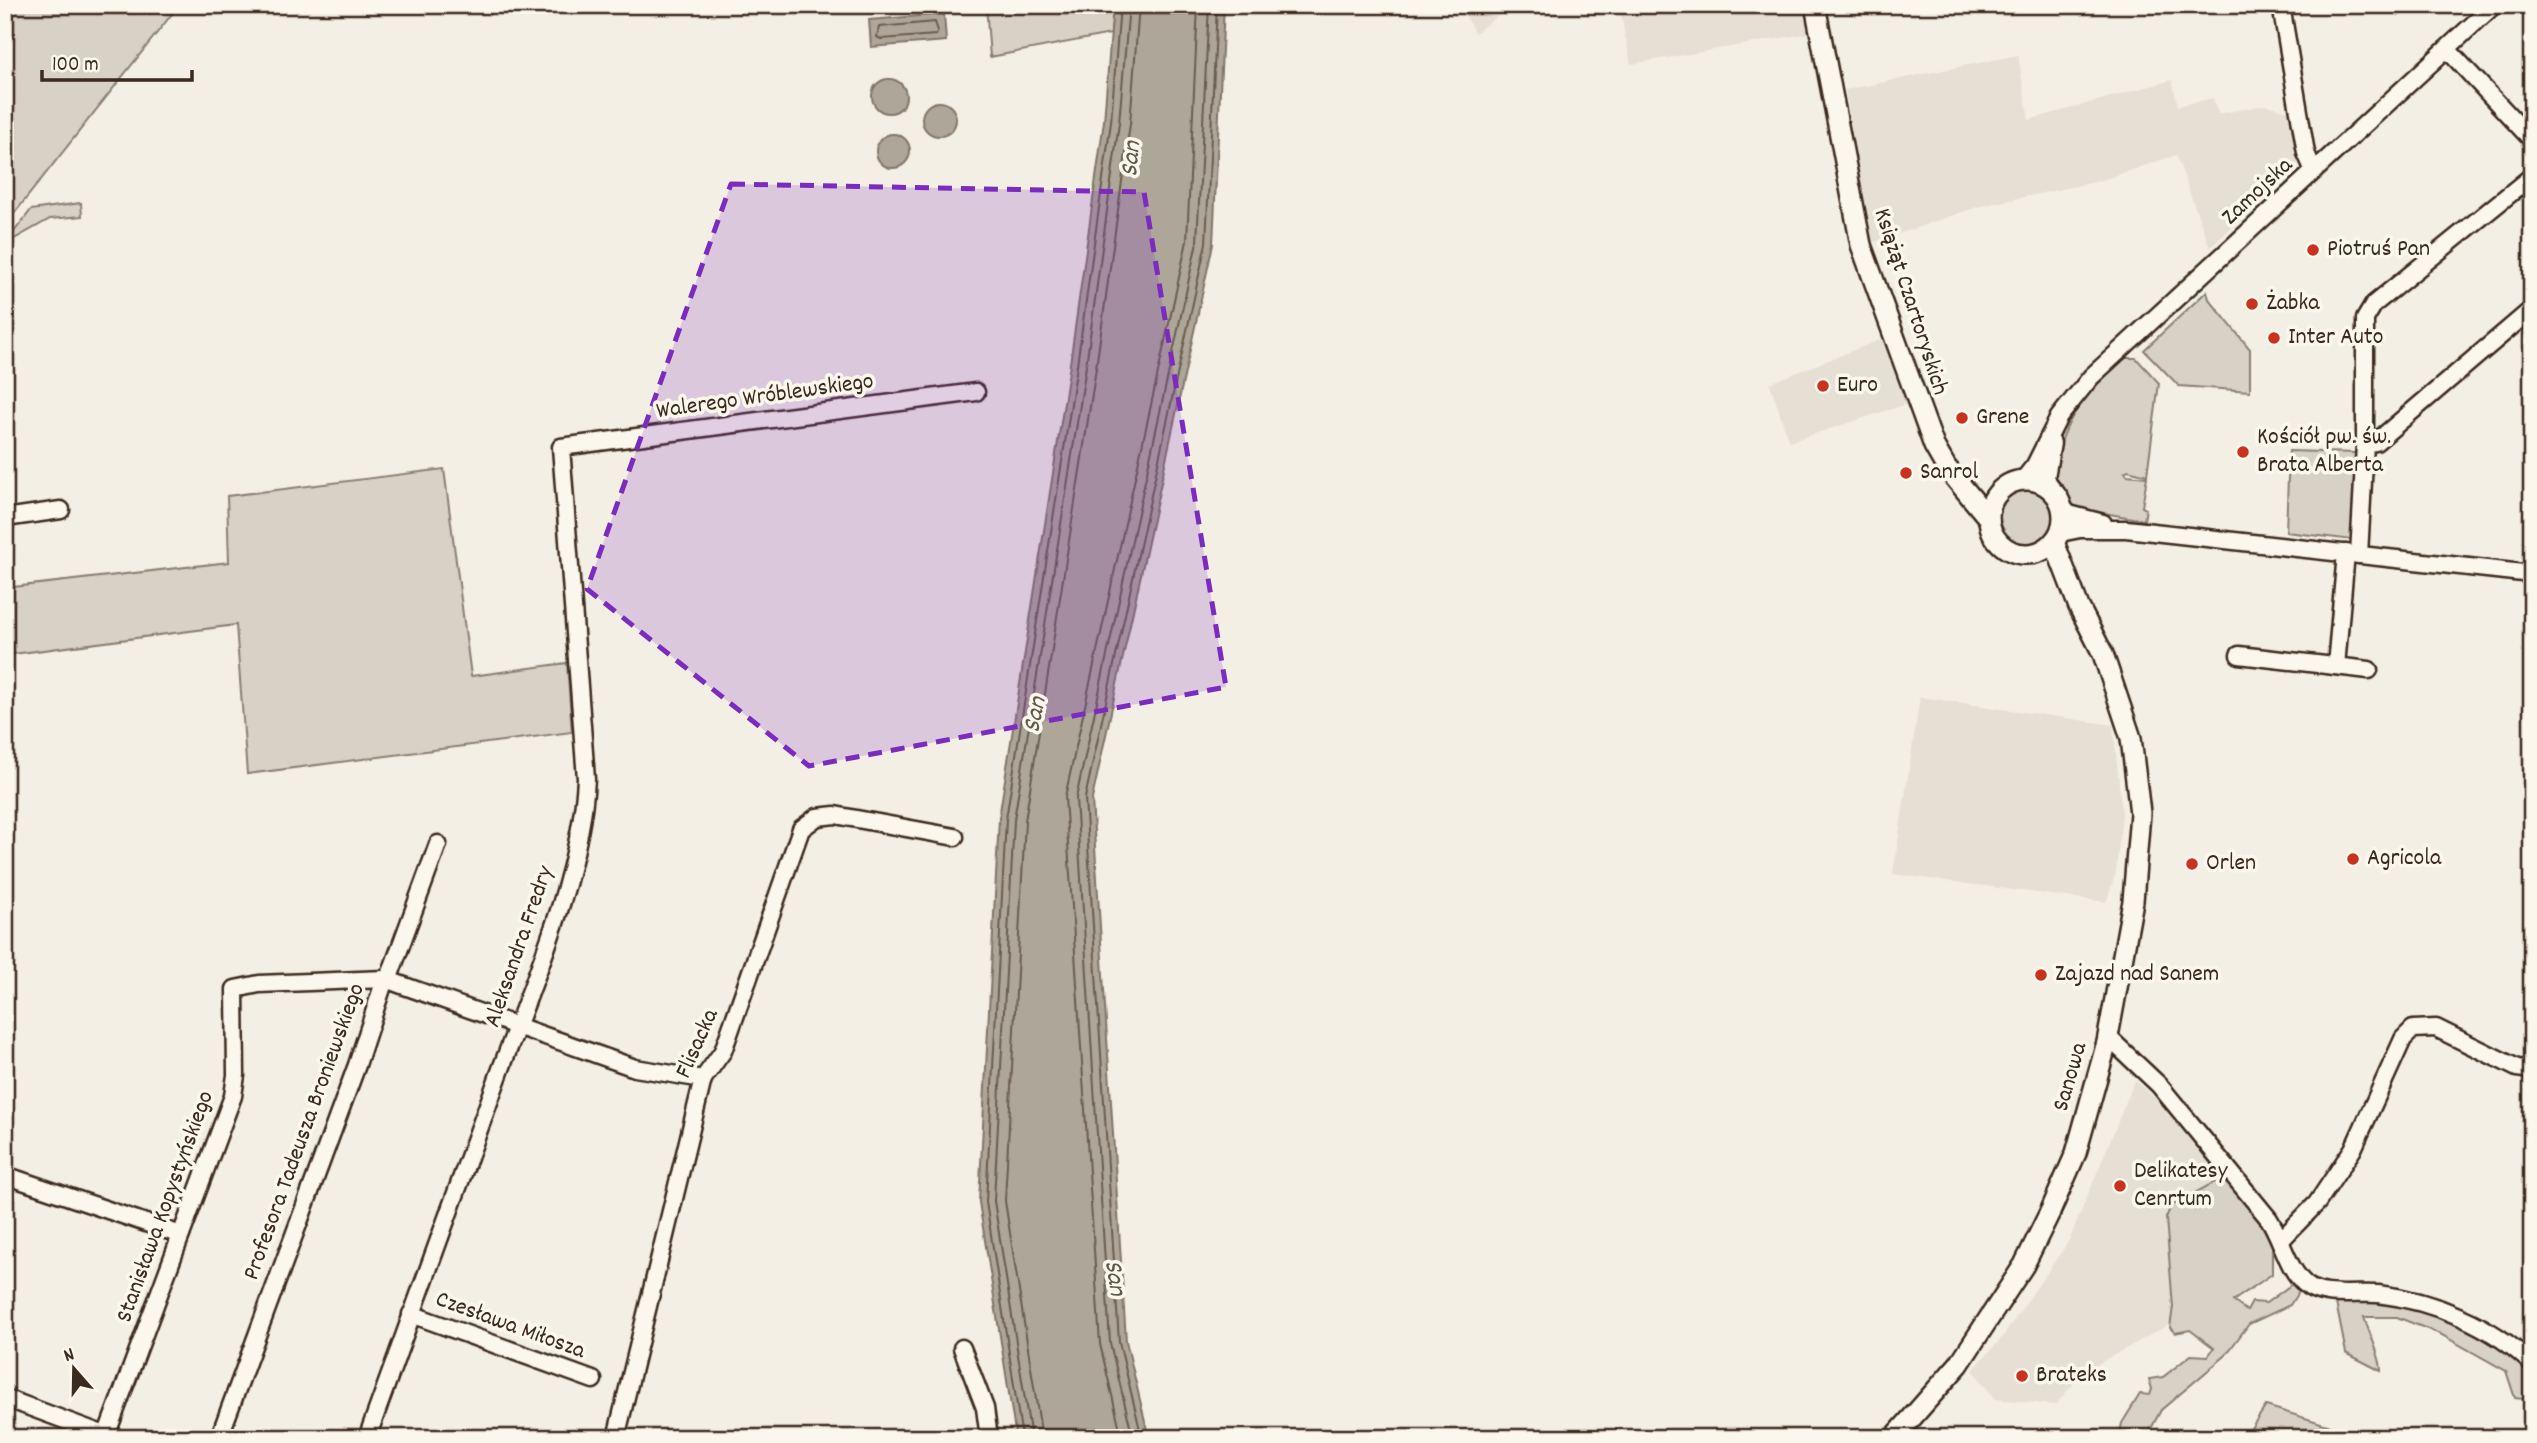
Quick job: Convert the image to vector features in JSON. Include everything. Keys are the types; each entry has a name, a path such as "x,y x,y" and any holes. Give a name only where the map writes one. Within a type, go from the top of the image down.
{"main road":[{"name":"Książąt Czartoryskich","path":"1815,5 1856,223 1868,267 1934,446 1958,482 1989,519"},
{"path":"1958,482 1990,493 2024,480 2035,480 2051,489 2062,507 2057,538 2078,607"},
{"path":"2000,490 1991,504 1989,519 1992,531 2006,548 2039,556 2078,607"},
{"path":"2030,554 2057,538"},
{"name":"Sanowa","path":"1894,1438 1959,1364 2024,1265 2076,1153 2108,1037 2133,901 2140,813 2131,738 2113,678 2078,607"}],"street":[{"path":"2281,5 2306,153 2314,172"},
{"name":"Zamojska","path":"2024,480 2030,475 2059,417 2091,377 2494,5"},
{"path":"2447,48 2532,140"},
{"path":"2336,666 2353,554 2365,444 2365,319 2374,304 2532,176"},
{"path":"2365,444 2376,442 2532,309"},
{"name":"Walerego Wróblewskiego","path":"561,447 976,392"},
{"name":"Zamojska","path":"2051,489 2046,477 2046,467 2059,417"},
{"name":"Aleksandra Fredry","path":"367,1438 517,1026 575,856 586,787 561,447"},
{"path":"2062,507 2069,514 2126,528 2532,574"},
{"path":"5,517 61,510"},
{"path":"2057,538 2080,529 2126,528"},
{"path":"2239,654 2369,670"},
{"name":"Flisacka","path":"616,1438 703,1079 723,1051 801,829 817,817 835,815 955,837"},
{"name":"Profesora Tadeusza Broniewskiego","path":"219,1438 357,1065 385,979 390,975 438,845"},
{"path":"385,979 635,1068 703,1079"},
{"name":"Stanisława Kopystyńskiego","path":"110,1437 233,1096 235,989 259,984 385,979"},
{"path":"2282,1239 2317,1203 2353,1149 2399,1049 2413,1029 2436,1028 2517,1068 2532,1070"},
{"path":"2108,1037 2159,1085 2269,1219 2282,1239 2292,1267 2305,1284 2315,1291 2380,1294 2441,1310 2488,1328 2532,1364"},
{"path":"5,1175 181,1235"},
{"name":"Czesława Miłosza","path":"411,1314 593,1380"},
{"path":"962,1349 985,1408 989,1438"},
{"path":"5,1398 110,1437"}],"highlighted area":[{"path":"731,184 1144,192 1226,687 809,766 587,589"}],"shaded area":[{"path":"5,5 179,5 5,225"},
{"path":"986,5 1113,5 1111,34 990,57"},
{"path":"1459,5 1512,5 1475,33"},
{"path":"1619,5 1806,5 1811,33 1631,64"},
{"path":"2018,55 2029,120 2172,80 2178,106 2213,98 2218,114 2265,105 2294,112 2301,160 2210,248 2176,155 2099,181 1977,207 1872,243 1845,90"},
{"path":"81,203 82,216 50,219 14,239 10,237 31,210"},
{"path":"2207,291 2209,299 2250,349 2250,391 2179,386 2144,350"},
{"path":"1882,339 1907,404 1789,442 1770,383"},
{"path":"2124,358 2136,358 2159,383 2147,475 2128,470 2125,472 2127,475 2147,477 2142,507 2146,509 2144,520 2075,508 2053,473 2063,436 2077,409 2097,384"},
{"path":"2289,451 2355,453 2353,540 2286,532"},
{"path":"444,469 471,676 567,663 572,732 247,774 236,625 5,655 5,588 229,562 227,496"},
{"path":"2027,487 2044,492 2052,500 2057,517 2052,534 2044,542 2027,547 2010,542 2002,534 1997,517 2002,500 2010,492"},
{"path":"1920,697 2113,725 2122,814 2116,872 2106,902 1893,874"},
{"path":"2135,1080 2166,1108 2226,1176 2171,1206 2172,1323 2085,1371 2055,1405 1995,1399 1973,1370 2001,1339 2069,1241"},
{"path":"2226,1176 2272,1230 2272,1274 2233,1301 2247,1311 2252,1302 2266,1303 2295,1282 2302,1286 2290,1305 2249,1324 2225,1356 2161,1410 2146,1438 2119,1438 2122,1423 2140,1394 2150,1395 2152,1389 2149,1379 2163,1377 2191,1355 2208,1356 2214,1348 2190,1330 2175,1333 2170,1328 2173,1307 2166,1218 2171,1206"},
{"path":"2335,1298 2416,1311 2439,1318 2485,1339 2532,1371 2532,1400 2515,1398 2506,1371 2440,1334 2397,1317 2364,1317 2377,1351 2381,1371 2346,1353"},
{"path":"2266,1406 2347,1431 2359,1438 2245,1437"}],"water":[{"path":"868,5 943,5 944,7 868,13"},
{"name":"San","path":"1113,5 1224,5 1213,244 1092,799 1126,1341 1149,1438 1016,1438 979,1202 999,818 1069,371 1104,121"},
{"path":"944,14 946,41 871,47 869,20"},
{"path":"889,79 901,84 906,96 901,108 889,113 877,108 872,96 877,84"},
{"path":"939,102 951,107 956,119 951,131 939,136 927,131 922,119 927,107"},
{"path":"893,134 905,139 910,151 905,163 893,168 881,163 876,151 881,139"}],"place":[{"name":"Piotruś Pan","path":"2313,250"},
{"name":"Żabka","path":"2252,304"},
{"name":"Inter Auto","path":"2274,338"},
{"name":"Euro","path":"1823,386"},
{"name":"Grene","path":"1962,418"},
{"name":"Kościół pw. św. Brata Alberta","path":"2243,452"},
{"name":"Sanrol","path":"1906,473"},
{"name":"Agricola","path":"2353,859"},
{"name":"Orlen","path":"2192,864"},
{"name":"Zajazd nad Sanem","path":"2041,975"},
{"name":"Delikatesy Cenrtum","path":"2120,1186"},
{"name":"Brateks","path":"2022,1376"}]}
